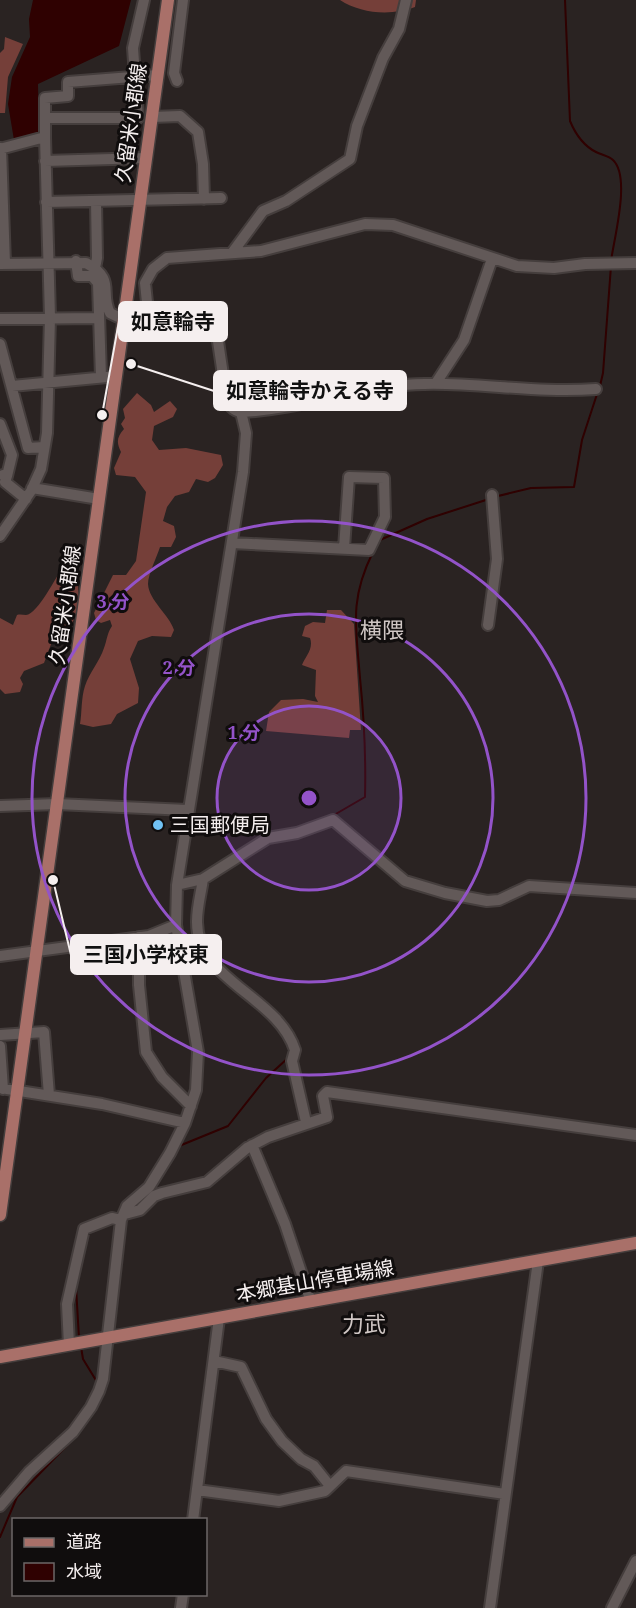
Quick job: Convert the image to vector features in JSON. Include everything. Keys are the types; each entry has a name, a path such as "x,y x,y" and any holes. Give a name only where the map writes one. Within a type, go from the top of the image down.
{"main road":[{"name":"久留米小郡線","path":"0,1215 168,0"},
{"name":"本郷基山停車場線","path":"0,1358 636,1243"}],"street":[{"path":"45,118 138,118 137,75 133,48 144,0"},
{"path":"177,81 174,73 183,0"},
{"path":"232,253 263,211 286,201 350,159 357,126 383,58 399,29 406,0"},
{"path":"0,536 32,488 40,469 47,433 50,317 45,98 68,96 68,82 157,75"},
{"path":"152,117 180,116 198,132 204,164 204,198"},
{"path":"45,137 1,148 3,264 76,261 95,268 106,284 109,311 124,320 142,319 148,312 145,283 159,262 177,256 261,251 342,229 380,224 411,231 492,259 533,268 636,263"},
{"path":"45,161 146,158"},
{"path":"46,202 221,198"},
{"path":"95,268 98,258 96,201"},
{"path":"436,383 464,339 492,259"},
{"path":"76,261 78,276 92,276 98,283 101,377"},
{"path":"0,319 99,318"},
{"path":"215,321 227,402 230,407 241,412 287,406 371,389 436,383 526,390 596,389"},
{"path":"0,344 28,448 44,447"},
{"path":"12,386 116,376"},
{"path":"0,1506 29,1472 73,1432 91,1407 103,1379 106,1339 123,1217 128,1206 155,1179 185,1123 191,1106 198,1074 198,1052 176,925 177,885 246,443 241,412"},
{"path":"0,423 12,455 3,475 5,482 26,499"},
{"path":"232,543 369,550 385,517 384,478 349,477 344,548"},
{"path":"32,488 99,499"},
{"path":"488,626 497,559 492,495"},
{"path":"0,806 57,804 187,810"},
{"path":"177,885 203,879 268,838 304,831 333,820 405,881 445,893 499,900 529,886 636,892"},
{"path":"203,879 197,921 210,961 283,1023 296,1050 292,1061 306,1122"},
{"path":"0,956 139,937 176,925"},
{"path":"139,937 139,985 147,1052 170,1085 191,1106"},
{"path":"0,1035 44,1032 49,1095"},
{"path":"0,1046 2,1088 49,1095 185,1123"},
{"path":"69,1346 67,1304 84,1229 140,1210 162,1193 207,1182 252,1145 306,1122 327,1117 323,1096 327,1092 636,1135"},
{"path":"252,1145 285,1224 310,1302"},
{"path":"490,1608 538,1261"},
{"path":"193,1518 219,1318"},
{"path":"214,1361 241,1367 266,1419 282,1441 301,1459 314,1466 330,1486"},
{"path":"197,1490 279,1501 325,1491 346,1471 505,1494"},
{"path":"612,1608 636,1561"}],"shaded area":[{"path":"340,0 416,0 415,7 406,10 377,12 357,8"},
{"path":"5,37 23,44 8,77 5,113 0,113 0,53 4,49"},
{"path":"137,393 151,405 154,412 170,401 177,409 173,417 154,426 152,440 159,450 186,448 221,455 223,465 215,478 208,482 196,479 189,492 175,496 167,507 163,521 174,526 176,537 171,547 160,547 148,584 155,602 174,630 171,637 152,636 138,641 130,659 139,688 138,703 117,714 111,724 93,727 80,724 83,695 112,626 110,620 101,623 96,620 94,613 113,575 126,575 136,561 146,492 135,477 116,475 114,468 121,452 118,440 124,429 121,424 125,418 123,409"},
{"path":"64,566 77,568 79,602 70,628 53,639 44,663 24,671 20,678 23,684 20,692 5,694 0,689 0,618 13,625 17,615 31,613 41,602"},
{"path":"327,610 341,610 354,624 361,730 350,730 349,738 266,731 269,712 281,700 303,699 318,702 315,696 316,670 302,665 311,642 310,638 302,636 305,626 313,622 325,623"}],"water":[{"path":"33,0 131,0 119,46 38,84 39,134 14,140 8,104 12,77 30,37 29,19"}],"waterway":[{"path":"565,0 570,121 584,143 613,160 621,180 620,208 611,261"},
{"path":"600,386 603,373 611,266"},
{"path":"494,497 531,488 574,487 582,440 598,391"},
{"path":"380,540 427,519 489,499"},
{"path":"334,815 365,797 363,707 356,614 360,585 373,552"},
{"path":"207,962 214,971"},
{"path":"179,1146 228,1126 266,1078 288,1058"},
{"path":"76,1287 79,1338"},
{"path":"81,1347 83,1359 97,1382"},
{"path":"0,1537 17,1497 77,1435"}],"place":[{"name":"如意輪寺かえる寺","path":"131,364"},
{"name":"如意輪寺","path":"102,415"},
{"name":"三国郵便局","path":"158,825"},
{"name":"三国小学校東","path":"53,880"}],"district":[{"name":"横隈","path":"382,630"},
{"name":"力武","path":"364,1324"}]}
